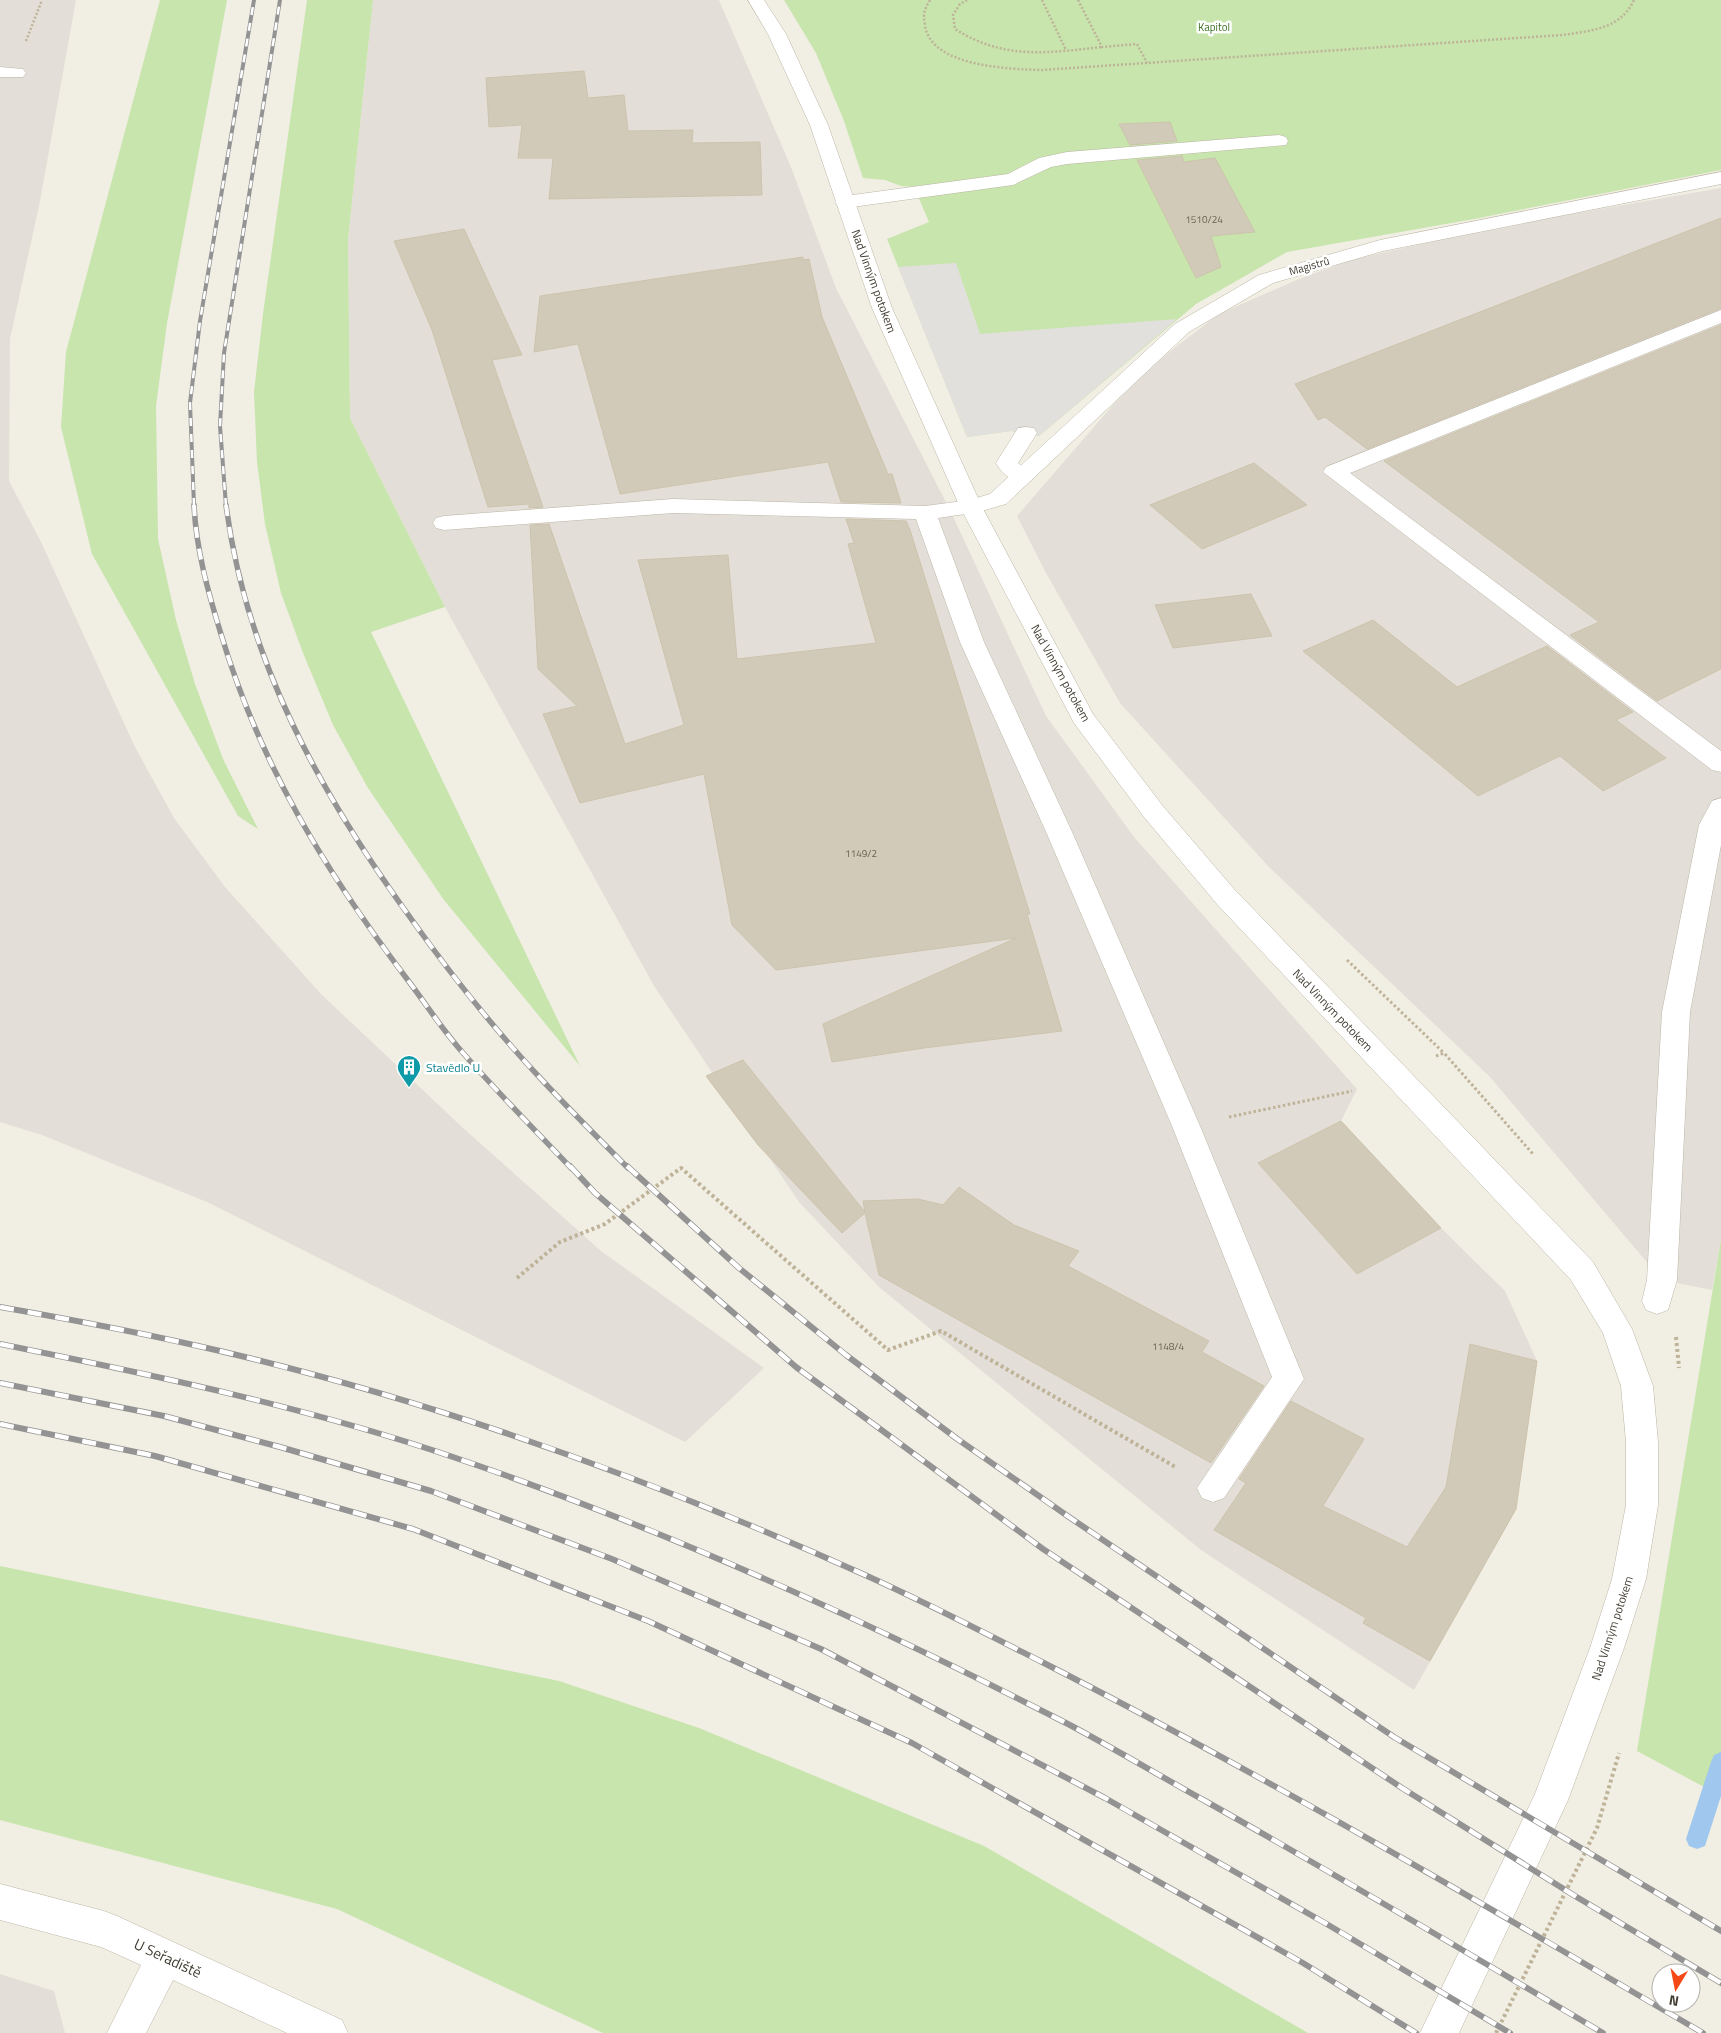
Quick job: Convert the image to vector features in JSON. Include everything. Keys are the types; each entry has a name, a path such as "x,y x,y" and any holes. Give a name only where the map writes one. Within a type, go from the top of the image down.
{"street":[{"name":"Nad Vinným potokem","path":"756,0 777,34 819,125 882,308 971,507 1083,717 1153,811 1225,896 1582,1271 1617,1329 1637,1386 1642,1442 1642,1505 1629,1579 1607,1648 1550,1800 1439,2033"},
{"path":"845,202 1013,179 1046,162 1067,158 1279,141"},
{"name":"Magistrů","path":"444,523 673,506 925,513 971,507 998,500 1182,328 1266,279 1380,246 1721,178"},
{"path":"1721,316 1334,472 1721,764"},
{"path":"1023,476 1010,469 1007,463 1026,433"},
{"path":"925,513 972,642 1060,834 1186,1126 1288,1378 1213,1488"},
{"path":"1657,1301 1662,1280 1676,1012 1712,825 1721,806"},
{"name":"U Seřadiště","path":"0,1902 104,1929 329,2033"},
{"path":"126,2033 165,1958"}],"path":[{"path":"9,73 27,38 42,0"},
{"path":"930,0 923,11 926,34 944,51 973,62 1006,69 1042,70 1562,36 1594,30 1620,20 1632,8 1634,0"},
{"path":"967,0 960,4 953,15 956,29 970,41 997,50 1027,53 1137,44 1147,63"},
{"path":"1042,0 1066,50"},
{"path":"1078,0 1102,47"},
{"path":"1346,959 1444,1053"},
{"path":"1186,1126 1308,1102 1357,1089"},
{"path":"517,1278 560,1242 605,1224 681,1168 888,1350 941,1331 1213,1488"},
{"path":"1496,2033 1597,1828"}],"shaded area":[{"path":"0,0 76,0 40,201 10,339 9,481 41,542 135,747 174,818 225,887 321,994 462,1127 601,1251 764,1368 685,1442 207,1202 42,1135 0,1122"},
{"path":"373,0 719,0 791,167 836,288 950,510 1046,716 1134,837 1357,1089 1341,1121 1441,1228 1505,1291 1537,1361 1516,1509 1414,1690 1201,1550 879,1287 799,1202 654,986 445,607 350,418 348,240"},
{"path":"1721,188 1721,1239 1712,1290 1662,1280 1490,1077 1269,867 1120,703 1046,573 1017,516 1112,406 1151,366 1219,314 1299,279 1351,260 1486,229"},
{"path":"956,263 980,334 1177,319 1039,436 1011,431 967,437 898,267"},
{"path":"0,1974 54,1991 65,2033 0,2033"}],"green space":[{"path":"160,0 227,0 167,323 156,406 158,539 176,620 195,684 223,759 258,829 238,816 92,554 61,427 66,352"},
{"path":"307,0 373,0 348,240 350,418 445,607 371,632 580,1066 444,900 368,788 333,725 303,653 281,593 265,524 257,462 254,392 263,314"},
{"name":"Kapitol","path":"784,0 1721,0 1721,170 1474,219 1287,252 1196,304 1039,436 1011,431 967,437 887,239 929,222 914,187 901,186 885,180 863,178 844,121 816,53"},
{"path":"1721,1239 1721,1796 1637,1751"},
{"path":"0,1566 559,1681 699,1728 984,1846 1308,2033 603,2033 337,1909 0,1820"}],"building":[{"path":"584,71 588,98 624,95 628,131 693,130 692,143 760,142 762,195 549,199 553,158 518,158 522,125 489,127 486,78"},
{"path":"1170,122 1177,141 1130,145 1119,124"},
{"path":"1182,156 1184,162 1215,158 1255,232 1211,236 1221,267 1196,278 1137,160"},
{"path":"1721,218 1721,308 1367,449 1325,417 1318,420 1295,384"},
{"path":"464,229 522,355 492,360 543,507 529,508 529,504 488,507 432,330 394,241"},
{"path":"803,257 803,260 809,259 822,317 888,474 892,474 901,503 841,502 828,462 620,494 578,344 534,352 540,296"},
{"path":"1721,325 1721,669 1657,701 1570,635 1599,622 1384,461"},
{"path":"1254,463 1307,505 1202,549 1150,505"},
{"path":"846,519 906,521 910,530 1030,914 1027,914 1062,1031 924,1048 832,1062 823,1024 1016,938 776,970 732,925 704,774 580,803 543,714 577,706 538,669 530,525 549,524 625,744 684,725 638,560 728,555 737,659 876,643 848,544 854,543"},
{"path":"1251,594 1272,636 1173,648 1155,605"},
{"path":"1373,620 1457,687 1547,646 1633,712 1616,720 1666,758 1603,791 1560,756 1478,796 1303,651"},
{"path":"743,1060 865,1212 863,1201 918,1199 943,1205 959,1187 1014,1225 1079,1251 1068,1266 1209,1341 1202,1352 1264,1386 1211,1463 879,1275 865,1213 842,1233 758,1145 706,1076"},
{"path":"1341,1121 1441,1228 1357,1274 1258,1163"},
{"path":"1470,1344 1537,1361 1516,1509 1430,1661 1363,1623 1366,1618 1214,1530 1246,1483 1239,1479 1291,1401 1364,1439 1323,1506 1407,1547 1446,1487"}],"waterway":[{"path":"1697,1839 1721,1762"}],"railway":[{"path":"194,506 190,403 200,321 254,0"},
{"path":"226,506 220,426 224,353 280,0"},
{"path":"194,505 197,538 203,570 216,618 237,682 255,728 298,816 377,939 449,1036 490,1083 571,1168"},
{"path":"226,505 236,562 251,618 270,671 292,724 318,775 347,824 412,920 474,1002 542,1080 628,1168"},
{"path":"570,1166 595,1193 796,1367 1043,1549 1402,1788 1575,1896 1721,1983"},
{"path":"627,1166 739,1268 846,1355 956,1438 1069,1517 1394,1737 1721,1931"},
{"path":"0,1307 220,1351 385,1395 467,1420 628,1477 787,1541 954,1617 1210,1750 1457,1890 1703,2033"},
{"path":"0,1344 229,1393 398,1439 532,1485 611,1515 766,1579 918,1649 1086,1733 1405,1916 1603,2033"},
{"path":"0,1383 164,1416 280,1447 431,1491 612,1559 821,1649 1105,1798 1325,1923 1510,2033"},
{"path":"0,1424 155,1456 413,1529 648,1621 912,1743 1303,1963 1416,2033"}],"place":[{"name":"Stavědlo U","path":"409,1088"}]}
